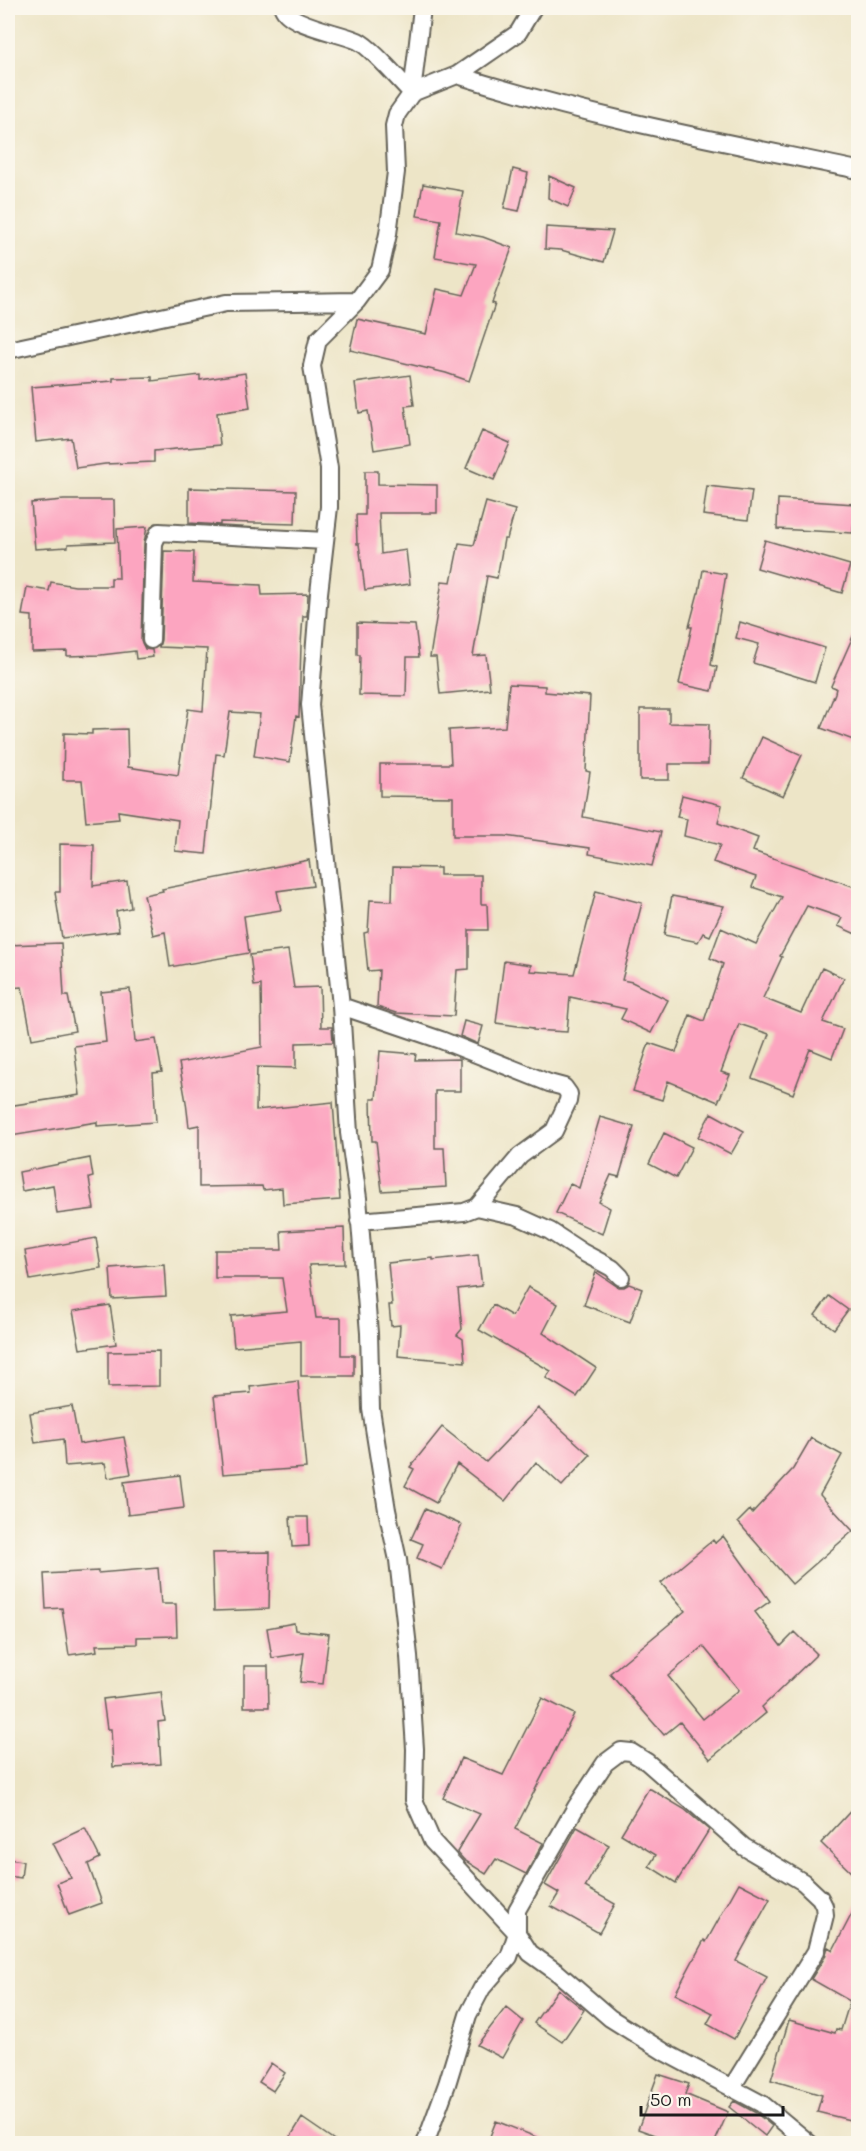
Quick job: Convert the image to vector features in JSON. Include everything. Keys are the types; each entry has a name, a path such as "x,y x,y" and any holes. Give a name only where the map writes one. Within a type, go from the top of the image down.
{"street":[{"path":"282,8 284,12 305,24 359,42 412,93"},
{"path":"422,8 412,93 397,114 394,126 396,172 388,234 380,270 357,301 318,340 312,366 329,468 329,507 310,705 340,1006 349,1133 360,1221 369,1333 371,1409 387,1510 398,1560 409,1656 415,1749 414,1800 432,1841 517,1933 530,1953 558,1973 610,2018 666,2053 762,2104 810,2144"},
{"path":"412,93 457,75 518,33 534,8"},
{"path":"457,75 600,116 858,170"},
{"path":"8,350 226,303 357,301"},
{"path":"151,640 154,543 159,532 325,541"},
{"path":"340,1006 441,1040 564,1087 569,1094 554,1131 520,1156 477,1207 464,1212 360,1221"},
{"path":"477,1207 517,1216 550,1231 612,1268 621,1277"},
{"path":"425,2144 447,2084 468,2015 482,1988 509,1957 517,1933 517,1910 576,1807 605,1763 621,1751 631,1752 647,1762 744,1847 803,1882 820,1898 824,1906 825,1915 816,1951 732,2087"}],"building":[{"path":"513,169 528,173 519,211 504,208"},
{"path":"549,176 576,188 568,207 548,198"},
{"path":"423,184 463,191 456,232 483,237 512,248 492,303 495,304 469,381 446,373 350,350 357,319 426,334 437,289 464,295 476,264 435,257 441,220 417,216"},
{"path":"546,227 613,231 604,262 561,250 545,249"},
{"path":"245,373 250,408 217,413 220,445 154,451 154,462 76,468 71,438 36,442 31,387 113,381 113,378 152,377 152,381 200,375 200,380"},
{"path":"410,375 414,405 405,406 410,444 374,450 368,411 359,413 355,383"},
{"path":"482,431 510,443 494,480 466,468"},
{"path":"365,471 378,471 378,484 437,485 437,513 379,513 381,554 406,550 410,584 365,590 359,544 357,544 356,515 365,515"},
{"path":"707,486 752,491 748,520 703,515"},
{"path":"189,488 296,491 295,524 189,523"},
{"path":"778,499 855,504 853,533 777,529"},
{"path":"64,500 114,500 115,542 68,544 68,547 35,549 31,503"},
{"path":"486,502 515,510 507,539 504,539 497,578 487,576 473,656 486,655 490,689 440,694 436,657 430,657 442,581 451,582 459,543 474,545"},
{"path":"147,527 144,543 141,640 145,649 152,650 153,657 136,659 135,651 67,656 67,651 32,652 32,616 22,615 27,587 49,591 51,582 75,586 111,586 111,578 119,578 117,529"},
{"path":"765,540 850,565 842,593 757,568"},
{"path":"164,551 194,552 193,582 261,585 262,595 308,594 307,616 303,616 299,717 296,716 290,762 254,756 260,714 230,712 224,755 216,754 206,854 175,851 178,820 118,811 119,819 86,822 82,780 63,780 64,733 92,734 92,730 127,729 128,767 178,775 188,709 203,711 207,649 159,647"},
{"path":"703,570 726,574 711,665 717,667 712,691 679,684 692,627 689,627"},
{"path":"740,622 825,648 815,682 753,663 759,644 736,638"},
{"path":"357,623 415,625 419,657 407,657 406,696 359,695 360,655 357,655"},
{"path":"858,625 858,740 853,738 853,740 821,728 835,693 836,688 831,686"},
{"path":"509,684 545,686 545,692 590,696 586,771 590,772 583,817 661,832 652,866 589,854 590,848 505,836 453,836 453,797 380,796 380,764 451,764 449,730 505,727"},
{"path":"640,709 669,709 669,723 709,724 708,764 669,764 669,780 640,780"},
{"path":"762,737 802,755 783,796 743,778"},
{"path":"682,795 722,805 718,823 758,838 753,851 858,888 858,935 838,926 842,918 807,906 780,956 782,957 763,998 801,1013 822,968 844,978 823,1022 843,1029 832,1058 810,1049 793,1094 752,1078 769,1034 739,1024 721,1072 730,1075 718,1102 668,1081 662,1100 633,1091 649,1043 676,1052 690,1015 704,1021 723,964 710,958 721,928 756,944 782,897 752,887 756,877 713,862 720,845 684,836 687,819 677,817"},
{"path":"60,844 94,845 93,886 127,881 131,908 116,911 119,931 62,938 55,892 60,892"},
{"path":"309,860 313,886 277,891 281,910 244,916 249,953 170,967 165,932 153,935 144,895 163,891 162,889"},
{"path":"393,867 440,868 440,875 481,875 481,904 487,904 488,930 469,930 469,969 457,970 454,1016 396,1013 377,1007 379,970 368,971 364,933 368,932 370,900 392,901"},
{"path":"596,891 642,903 622,980 632,982 668,1000 651,1033 621,1019 626,1009 570,997 567,1032 533,1030 533,1028 496,1023 504,961 531,965 530,971 574,974"},
{"path":"672,896 724,906 710,936 703,933 698,942 664,935"},
{"path":"61,943 64,996 68,996 75,1031 32,1039 22,987 8,988 8,945"},
{"path":"288,950 294,988 320,987 321,1027 332,1027 333,1042 296,1043 296,1068 257,1067 256,1110 333,1102 340,1200 283,1204 282,1188 263,1190 262,1186 199,1187 199,1125 189,1127 179,1063 262,1047 261,985 254,986 250,955"},
{"path":"130,989 135,1042 156,1039 162,1072 153,1073 156,1122 97,1126 97,1122 11,1136 8,1106 80,1095 74,1046 106,1042 101,992"},
{"path":"464,1021 483,1026 478,1044 460,1036"},
{"path":"380,1051 416,1054 415,1060 460,1059 460,1091 435,1091 435,1148 444,1148 446,1187 382,1191 376,1141 372,1141 371,1099 376,1099"},
{"path":"711,1113 744,1131 731,1154 698,1137"},
{"path":"600,1117 634,1127 619,1177 611,1175 599,1202 610,1208 602,1234 556,1213 570,1184 579,1188"},
{"path":"664,1133 692,1147 676,1178 649,1164"},
{"path":"90,1158 93,1177 89,1178 94,1209 57,1214 53,1185 22,1191 19,1172"},
{"path":"344,1228 345,1264 309,1265 316,1318 341,1318 341,1355 354,1355 354,1376 301,1376 301,1341 234,1347 231,1316 287,1311 282,1278 215,1278 215,1250 282,1250 281,1231"},
{"path":"96,1238 101,1268 30,1280 25,1251"},
{"path":"478,1255 482,1286 458,1289 462,1329 457,1335 463,1339 465,1362 398,1356 400,1325 391,1326 389,1305 392,1305 388,1263"},
{"path":"164,1264 166,1296 112,1299 110,1268"},
{"path":"596,1272 618,1287 629,1284 642,1289 630,1322 584,1305"},
{"path":"528,1287 558,1304 543,1333 596,1368 577,1397 546,1378 551,1371 479,1330 493,1305 512,1316"},
{"path":"829,1296 848,1310 834,1329 815,1315"},
{"path":"110,1305 116,1344 80,1349 73,1311"},
{"path":"159,1351 159,1386 108,1387 108,1352"},
{"path":"298,1381 306,1468 223,1474 214,1396 251,1393 250,1387"},
{"path":"72,1406 79,1444 124,1437 131,1474 108,1478 105,1463 65,1466 63,1439 35,1443 30,1413"},
{"path":"538,1408 590,1455 562,1486 536,1462 505,1501 457,1464 436,1503 405,1486 414,1469 410,1467 442,1427 486,1462"},
{"path":"811,1438 842,1455 820,1495 853,1531 792,1584 738,1522 750,1510 752,1513 793,1469"},
{"path":"180,1475 184,1508 128,1515 124,1482"},
{"path":"425,1509 462,1525 442,1569 417,1558 423,1544 411,1539"},
{"path":"290,1517 308,1517 309,1546 292,1547"},
{"path":"723,1536 770,1601 755,1612 781,1646 795,1632 817,1654 762,1707 766,1713 710,1759 680,1722 664,1735 610,1673 685,1611 661,1583 713,1540 715,1543","holes":["703,1646 739,1690 703,1719 668,1676"]},
{"path":"270,1552 269,1609 214,1611 212,1553"},
{"path":"158,1568 161,1604 176,1604 177,1636 137,1637 137,1644 96,1645 97,1651 69,1655 62,1608 46,1609 44,1574 98,1571 98,1573"},
{"path":"294,1623 295,1630 329,1634 323,1684 300,1682 304,1653 272,1658 267,1628"},
{"path":"244,1666 268,1666 269,1707 244,1707"},
{"path":"161,1692 165,1721 158,1722 161,1764 113,1767 111,1729 107,1729 103,1699"},
{"path":"542,1698 574,1714 515,1829 543,1843 526,1874 496,1859 486,1874 464,1860 457,1852 480,1814 443,1798 461,1758 503,1775"},
{"path":"649,1788 684,1809 709,1830 676,1883 649,1866 656,1855 621,1834"},
{"path":"858,1803 858,1879 821,1843"},
{"path":"577,1827 609,1845 585,1887 615,1904 599,1933 551,1906 559,1893 545,1885"},
{"path":"85,1828 100,1858 88,1864 102,1903 69,1915 57,1883 71,1878 53,1843"},
{"path":"8,1859 23,1861 21,1878 8,1876"},
{"path":"739,1883 770,1899 736,1961 767,1977 734,2039 707,2024 713,2013 675,1994 704,1940 706,1942"},
{"path":"858,1902 858,2122 817,2112 822,2095 771,2080 789,2020 835,2033 836,2029 841,2030 850,2001 811,1979 825,1957 828,1947 833,1950"},
{"path":"558,1989 584,2010 562,2042 534,2023"},
{"path":"506,2007 523,2021 502,2058 477,2045"},
{"path":"271,2063 285,2073 273,2091 259,2082"},
{"path":"658,2074 689,2084 685,2094 728,2112 714,2144 679,2144 638,2129"},
{"path":"734,2101 756,2113 772,2126 765,2136 729,2107"},
{"path":"302,2118 340,2144 286,2144"},
{"path":"496,2121 551,2143 551,2144 487,2144"}]}
